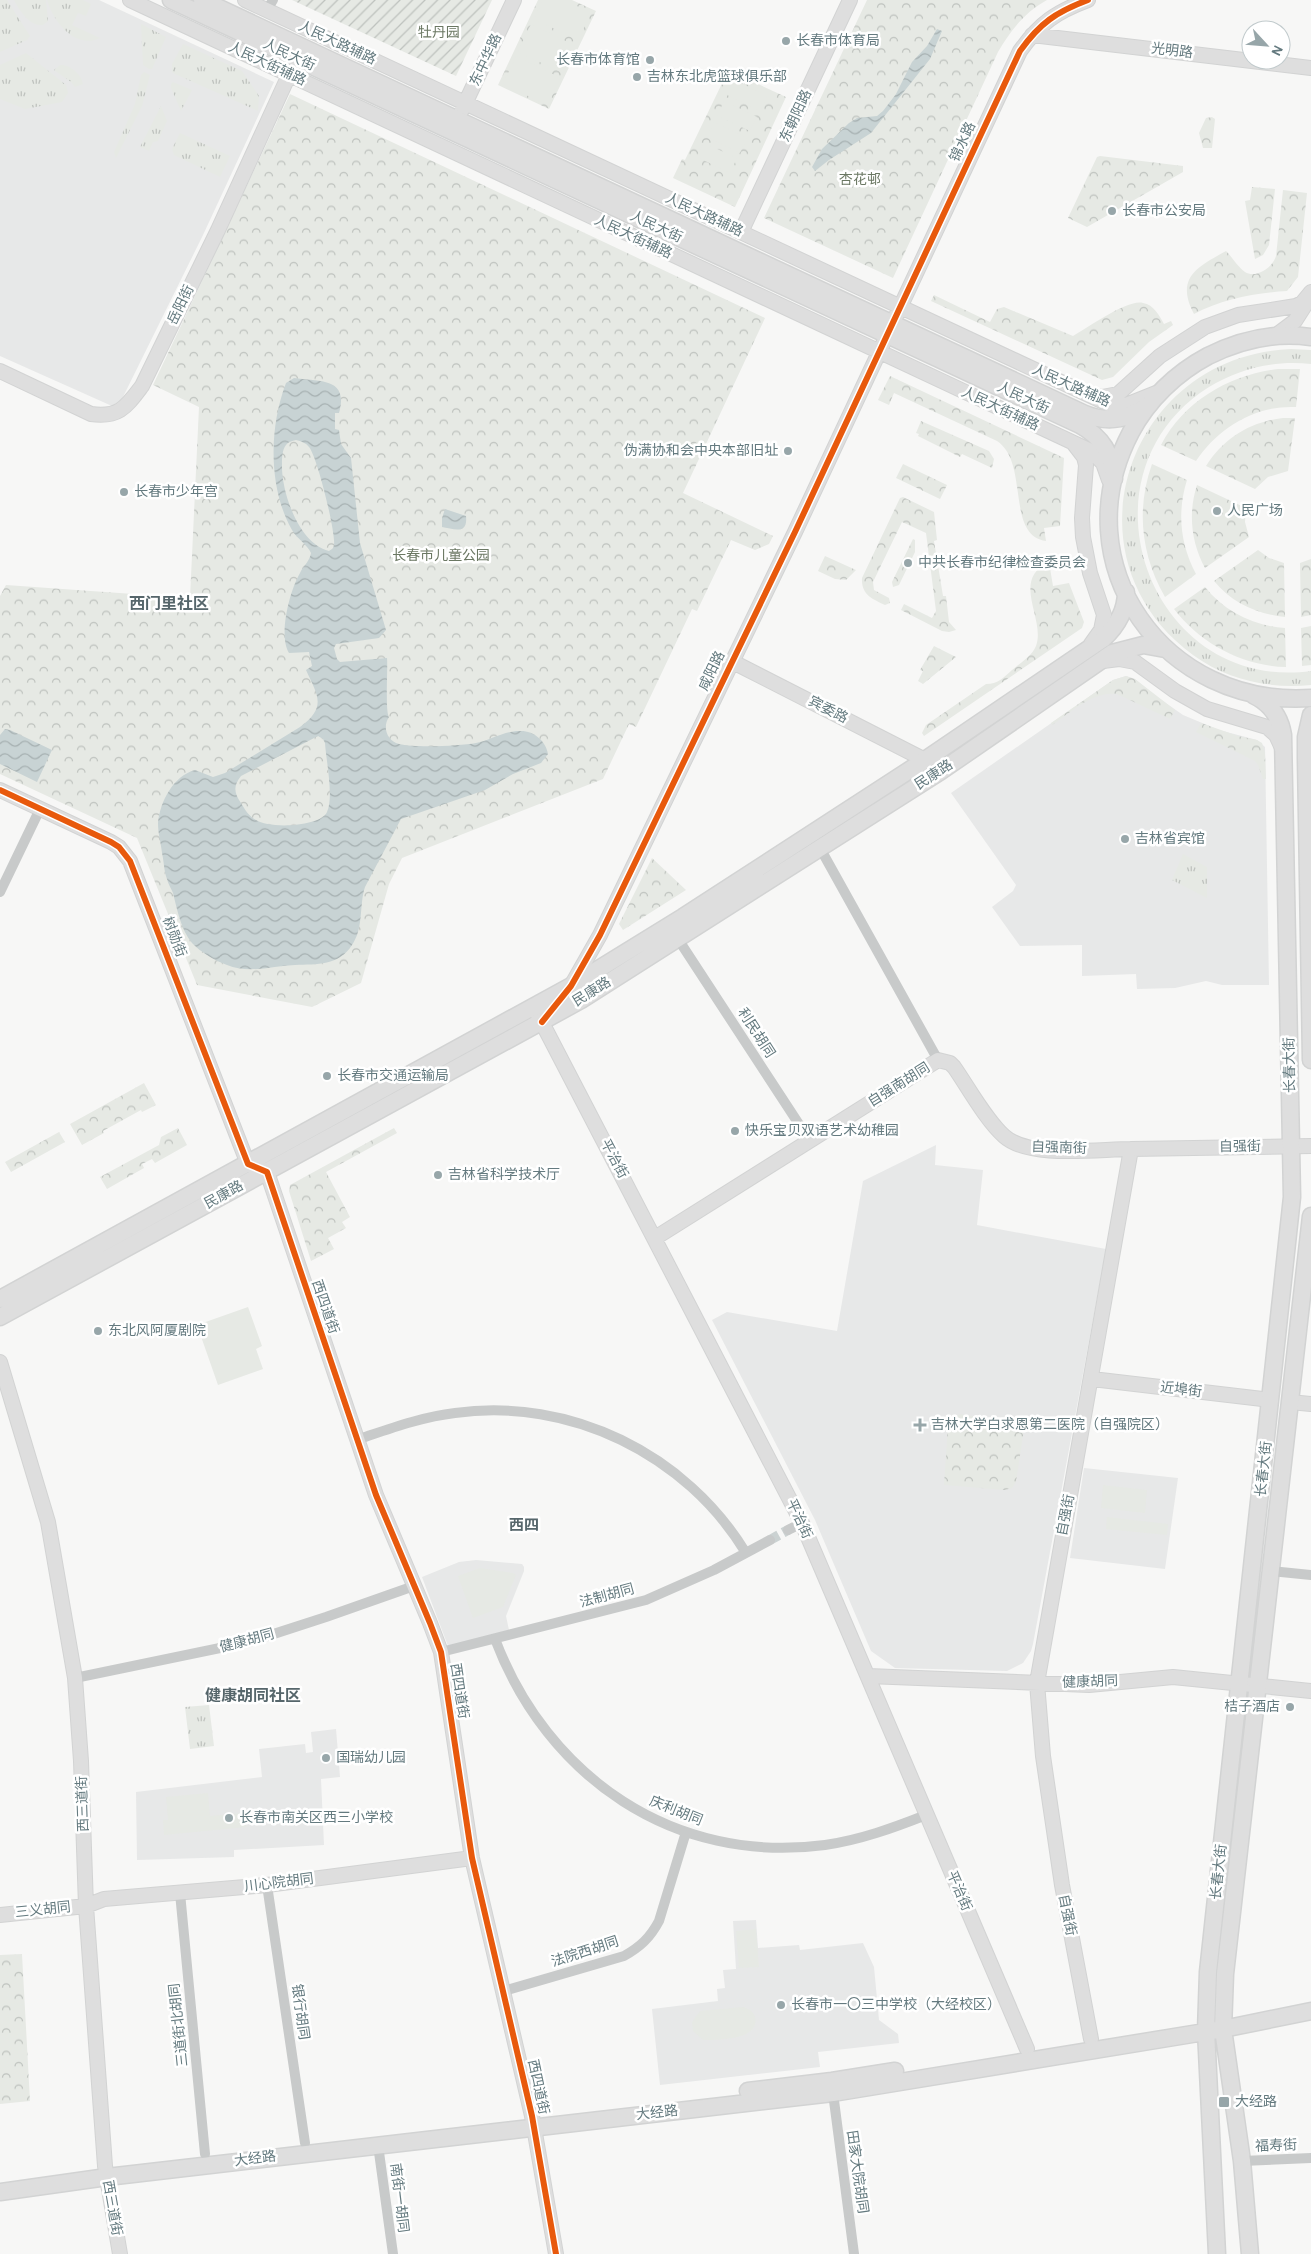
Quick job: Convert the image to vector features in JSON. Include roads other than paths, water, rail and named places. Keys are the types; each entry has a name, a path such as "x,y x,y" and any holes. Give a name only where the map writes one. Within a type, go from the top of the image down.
{"main road":[{"name":"人民大街","path":"171,0 890,329 1093,418 1107,420 1125,418 1150,404"},
{"name":"人民大街","path":"202,0 458,120 890,329 1088,429 1108,451 1114,479"},
{"path":"1311,337 1276,336 1245,342 1216,352 1189,367 1165,387 1150,404 1127,440 1114,479 1110,518 1112,550 1126,592 1144,624 1165,648 1204,677 1233,690 1280,699 1311,698"},
{"name":"民康路","path":"0,1299 534,1007 683,917 925,760 1087,650 1112,629 1123,608 1126,592"},
{"name":"民康路","path":"0,1317 542,1022 678,939 941,771 1112,653 1126,648 1152,646 1165,648"},
{"name":"长春大街","path":"1218,2254 1206,2026 1208,1972 1290,1227 1291,1146 1282,728 1276,713 1265,702 1253,695"},
{"name":"长春大街","path":"1311,715 1306,737 1308,751 1311,1060"},
{"name":"长春大街","path":"1250,2254 1242,2160 1223,2023 1225,1974 1311,1216"},
{"name":"大经路","path":"1223,2023 1311,2000"},
{"name":"大经路","path":"0,2192 205,2154 833,2093 1223,2023 1311,2011"},
{"name":"大经路","path":"0,2181 378,2145 832,2081 1091,2039 1206,2026"}],"street":[{"name":"人民大街辅路","path":"130,0 1091,451 1103,463 1109,479 1111,496"},
{"name":"人民大路辅路","path":"245,0 270,5 466,103 1108,404 1126,405 1146,398 1165,387"},
{"name":"东中华路","path":"458,120 514,0"},
{"name":"东朝阳路","path":"741,232 850,0"},
{"name":"锦水路","path":"890,329 1020,52 1032,35 1056,14 1088,0"},
{"name":"光明路","path":"1032,35 1311,68"},
{"name":"岳阳街","path":"0,371 91,414 105,416 116,413 128,404 142,386 218,230 289,75"},
{"path":"1276,336 1301,314 1311,293"},
{"path":"1088,394 1102,397 1118,394 1160,356 1205,327 1238,315 1296,306 1302,303 1311,293"},
{"name":"咸阳路","path":"542,1022 571,986 593,948 890,329"},
{"path":"1067,440 1080,450 1086,465 1082,518 1084,546 1090,573 1104,615 1101,630 1087,650"},
{"path":"1098,662 1119,659 1135,662 1175,691 1207,709 1267,727 1276,735 1284,757"},
{"name":"宾委路","path":"731,661 925,760"},
{"name":"树勋街","path":"0,790 111,842 119,847 130,861 248,1164"},
{"path":"0,892 40,809"},
{"name":"自强南胡同","path":"655,1238 938,1060 820,848"},
{"name":"利民胡同","path":"678,939 810,1142"},
{"name":"平治街","path":"534,1007 802,1523 1028,2049"},
{"name":"自强南街","path":"938,1060 954,1066 998,1131 1013,1143 1039,1150 1132,1148"},
{"name":"自强街","path":"1091,2039 1062,1885 1043,1756 1037,1682 1132,1148 1311,1146"},
{"path":"248,1164 267,1172"},
{"name":"西四道街","path":"267,1172 356,1440 376,1495 441,1652 472,1858 533,2122 556,2254"},
{"name":"西三道街","path":"0,1362 48,1522 75,1678 81,1760 86,1906 106,2171 120,2254"},
{"name":"近埠街","path":"1092,1380 1271,1400"},
{"path":"1290,1402 1311,1404"},
{"path":"356,1440 413,1421 435,1416 478,1411 522,1412 584,1425 623,1440 676,1473 720,1515 746,1553"},
{"path":"788,1530 802,1523"},
{"name":"法制胡同","path":"441,1652 646,1600 680,1586 770,1540"},
{"path":"1271,1570 1311,1575"},
{"name":"健康胡同","path":"75,1678 249,1642 414,1586"},
{"name":"庆利胡同","path":"495,1639 523,1700 541,1726 564,1753 614,1796 653,1818 686,1832 737,1844 781,1848 803,1847 824,1845 868,1836 926,1815"},
{"name":"健康胡同","path":"868,1676 1089,1685 1172,1677 1311,1691"},
{"name":"法院西胡同","path":"504,1991 624,1956 638,1948 652,1933 658,1921 686,1832"},
{"name":"川心院胡同","path":"86,1906 104,1899 268,1885 472,1858"},
{"name":"银行胡同","path":"268,1885 305,2143"},
{"name":"三道街北胡同","path":"180,1893 205,2154"},
{"name":"三义胡同","path":"0,1915 86,1906"},
{"name":"田家大院胡同","path":"833,2093 854,2254"},
{"name":"南街一胡同","path":"378,2145 393,2254"},
{"name":"福寿街","path":"1242,2160 1311,2158"}],"water":[{"path":"937,29 942,31 930,59 871,133 815,171 812,167 822,149 849,123 857,118 877,116 883,111 896,94 912,62 927,46"},
{"path":"294,378 322,381 336,387 340,393 339,413 335,413 335,429 339,430 341,444 351,458 360,543 386,630 379,638 336,644 334,648 337,659 340,662 387,658 387,707 389,717 386,729 391,740 406,745 449,746 482,742 510,732 526,731 542,741 548,754 541,763 513,774 485,790 401,819 365,887 360,924 356,938 347,952 341,957 319,964 243,969 235,968 213,959 199,950 188,938 182,926 166,876 158,823 165,799 180,778 195,770 213,777 225,773 300,727 309,720 317,707 318,701 314,687 306,670 312,666 309,652 289,653 285,635 289,601 301,570 311,553 292,530 284,513 275,477 274,438 276,419 286,383","holes":["296,440 303,442 309,447 317,464 334,538 334,546 329,551 318,546 309,538 301,528 289,502 283,475 282,454 287,444","318,736 325,743 330,788 327,812 315,821 294,825 272,825 262,823 251,817 236,793 236,786 241,776"]},
{"path":"445,509 466,516 465,526 459,529 442,527"},
{"path":"5,729 52,750 37,782 0,764 0,735"}],"tunnel":[{"path":"770,1540 788,1530"}],"place":[{"name":"长春市体育局","path":"786,41"},
{"name":"长春市体育馆","path":"650,60"},
{"name":"吉林东北虎篮球俱乐部","path":"637,77"},
{"name":"长春市公安局","path":"1112,211"},
{"name":"伪满协和会中央本部旧址","path":"788,451"},
{"name":"长春市少年宫","path":"124,492"},
{"name":"人民广场","path":"1217,511"},
{"name":"中共长春市纪律检查委员会","path":"908,563"},
{"name":"吉林省宾馆","path":"1125,839"},
{"name":"长春市交通运输局","path":"327,1076"},
{"name":"快乐宝贝双语艺术幼稚园","path":"735,1131"},
{"name":"吉林省科学技术厅","path":"438,1175"},
{"name":"东北风阿厦剧院","path":"98,1331"},
{"name":"吉林大学白求恩第二医院（自强院区）","path":"920,1425"},
{"name":"桔子酒店","path":"1290,1707"},
{"name":"国瑞幼儿园","path":"326,1758"},
{"name":"长春市南关区西三小学校","path":"229,1818"},
{"name":"长春市一〇三中学校（大经校区）","path":"781,2005"},
{"name":"大经路","path":"1224,2102"}],"district":[{"name":"西门里社区","path":"169,604"},
{"name":"西四","path":"524,1525"},
{"name":"健康胡同社区","path":"253,1696"}],"park label":[{"name":"牡丹园","path":"439,33"},
{"name":"杏花邨","path":"860,180"},
{"name":"长春市儿童公园","path":"441,556"}]}
